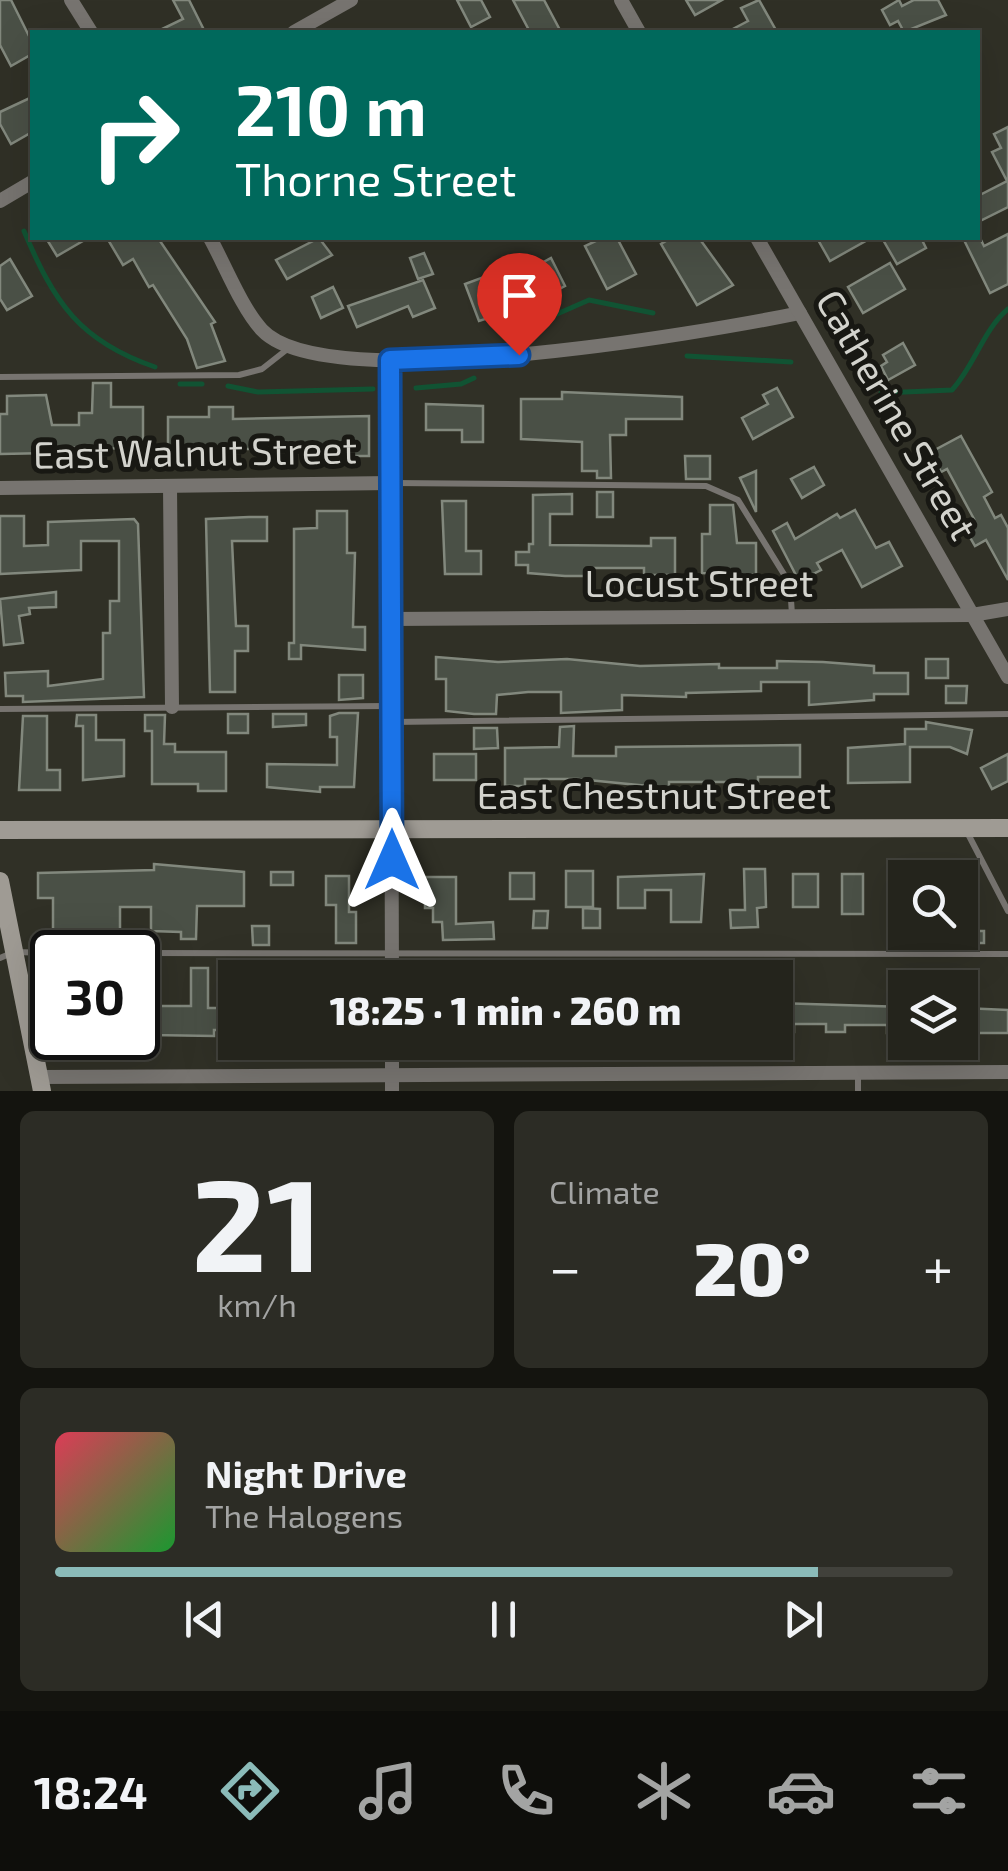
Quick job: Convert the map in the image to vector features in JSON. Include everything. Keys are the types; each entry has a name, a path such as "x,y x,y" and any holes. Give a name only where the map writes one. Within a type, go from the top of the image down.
{"main road":[{"name":"East Chestnut Street","path":"0,830 1008,828"},
{"path":"0,881 7,955 41,1084"}],"street":[{"path":"72,0 90,30"},
{"path":"298,30 350,0"},
{"path":"621,0 638,30"},
{"path":"0,201 30,183"},
{"path":"211,240 262,332 302,351 390,360 486,358 690,335 800,313"},
{"name":"Catherine Street","path":"757,240 1008,677"},
{"path":"390,360 392,960"},
{"name":"East Walnut Street","path":"0,488 391,483"},
{"path":"170,486 172,706"},
{"name":"Locust Street","path":"391,618 972,614 1008,608"},
{"path":"41,1084 392,1083 1008,1072"}],"lane":[{"path":"0,377 239,374 262,369 292,346"},
{"path":"391,483 706,486 738,500 790,584 792,616"},
{"path":"0,708 172,706 391,714 1008,714"},
{"path":"965,828 1008,911"},
{"path":"160,953 1008,954"},
{"path":"858,1073 858,1091"}],"building":[{"path":"0,0 11,0 30,38 30,55 11,66 0,45"},
{"path":"173,0 189,0 204,30 160,30 183,19"},
{"path":"457,0 481,0 490,17 471,27"},
{"path":"513,0 544,0 560,30 529,30"},
{"path":"686,0 722,0 695,15"},
{"path":"759,0 776,30 731,30 748,21 741,8"},
{"path":"899,0 902,6 914,0 938,0 946,15 903,30 898,21 890,25 882,10"},
{"path":"30,98 30,133 11,144 0,124 0,112"},
{"path":"1008,127 1008,207 980,221 980,195 1007,181 992,152 1001,148 994,134"},
{"path":"1008,234 1008,284 990,293 964,240 980,238 984,246"},
{"path":"47,240 85,240 57,256"},
{"path":"108,240 159,240 215,322 211,324 225,361 197,368 187,339 153,285 149,287 133,259 123,265"},
{"path":"315,240 321,240 332,255 287,279 276,260"},
{"path":"598,240 618,240 636,274 607,289 585,246"},
{"path":"668,240 700,240 733,285 697,305 661,244"},
{"path":"818,240 867,240 830,261"},
{"path":"883,240 922,240 926,248 897,264"},
{"path":"424,253 433,274 418,279 410,258"},
{"path":"551,258 565,286 527,306 479,321 465,284 492,274 497,287"},
{"path":"10,259 32,296 7,310 0,299 0,266"},
{"path":"890,263 905,289 863,313 848,287"},
{"path":"423,280 435,308 413,317 408,306 357,327 348,306"},
{"path":"333,287 343,308 321,318 312,297"},
{"path":"903,343 915,365 888,380 881,366 887,362 883,355"},
{"path":"93,383 111,383 111,407 143,407 143,449 50,447 50,453 0,454 0,414 7,414 7,396 46,395 52,425 79,425 79,413 92,413"},
{"path":"777,388 793,417 753,439 742,418 768,404 763,395"},
{"path":"562,392 682,397 682,419 626,419 626,435 610,435 611,478 597,478 597,471 582,471 582,442 521,439 521,399 562,399"},
{"path":"426,404 483,406 483,442 462,442 462,430 426,430"},
{"path":"209,407 233,407 233,419 369,416 369,456 337,456 337,449 168,449 168,417 209,417"},
{"path":"961,436 992,492 984,497 995,518 1001,515 1008,528 1008,580 986,540 975,546 967,532 971,530 967,523 974,519 947,469 941,472 931,452"},
{"path":"685,456 710,456 710,479 686,479"},
{"path":"814,467 824,485 802,498 791,479"},
{"path":"756,471 756,512 740,478"},
{"path":"597,492 613,492 613,517 597,517"},
{"path":"572,494 572,514 550,514 550,545 651,546 651,538 675,538 675,575 644,575 644,568 588,568 588,576 565,576 528,573 528,565 516,565 516,552 529,552 529,544 533,544 533,495"},
{"path":"442,501 466,501 466,551 481,551 481,574 445,574"},
{"path":"710,505 733,505 737,543 756,543 756,575 702,573 702,534 710,534"},
{"path":"855,510 876,548 889,542 902,566 862,587 842,550 817,563 821,570 799,581 773,531 787,523 795,539 837,514 840,518"},
{"path":"317,511 347,511 347,553 355,553 353,627 365,627 365,650 301,645 301,659 289,659 289,643 294,643 294,529 317,528"},
{"path":"0,516 24,516 24,546 48,545 48,522 134,519 138,524 144,697 23,702 23,696 6,696 5,673 48,671 48,686 103,679 103,633 110,633 110,601 119,601 119,541 81,541 81,570 0,574"},
{"path":"267,517 267,541 232,541 236,626 248,626 248,651 235,651 235,692 210,692 206,519"},
{"path":"56,592 56,607 29,608 30,614 19,616 23,643 4,645 0,599"},
{"path":"436,657 498,662 567,659 640,666 719,664 719,668 777,668 777,661 823,662 874,666 874,673 908,673 908,694 874,694 874,700 809,705 809,682 761,682 761,691 686,693 686,697 622,695 622,710 561,713 561,692 528,692 497,695 496,714 474,714 446,711 446,679 436,679"},
{"path":"926,659 948,659 948,678 926,678"},
{"path":"339,675 363,675 363,698 339,700"},
{"path":"946,686 967,686 966,703 946,703"},
{"path":"358,713 354,787 320,787 320,792 267,787 267,764 337,765 337,737 330,737 330,716"},
{"path":"228,714 248,714 248,733 228,733"},
{"path":"273,714 306,714 306,725 273,727"},
{"path":"77,715 96,715 96,740 124,740 124,776 83,780 83,726 76,726"},
{"path":"145,715 165,715 164,744 175,744 175,752 226,752 226,791 198,791 198,784 152,784 152,731 145,731"},
{"path":"23,716 47,716 47,770 60,770 60,790 19,790"},
{"path":"926,722 972,730 967,754 950,747 910,747 910,782 848,783 848,748 905,744 905,729 926,729"},
{"path":"574,726 573,756 616,756 616,747 800,745 800,777 758,777 758,782 669,782 669,788 578,779 525,779 525,786 505,786 505,748 559,747 560,727"},
{"path":"474,728 497,728 498,748 474,749"},
{"path":"434,754 476,754 476,780 434,780"},
{"path":"1008,754 1008,781 992,789 981,768"},
{"path":"154,864 244,872 244,906 197,906 196,939 181,939 181,932 151,930 151,907 120,907 120,930 53,930 53,898 38,898 38,873 154,870"},
{"path":"744,869 765,869 766,907 757,908 758,927 731,928 730,910 745,910"},
{"path":"566,871 593,871 593,907 566,907"},
{"path":"271,872 293,872 293,885 271,885"},
{"path":"510,873 534,873 534,899 510,899"},
{"path":"704,874 701,922 671,922 671,890 645,890 645,908 618,908 618,877"},
{"path":"793,874 818,874 818,907 793,907"},
{"path":"842,874 863,874 863,914 842,914"},
{"path":"326,876 349,876 349,912 356,912 356,943 336,943 336,905 326,905"},
{"path":"425,877 456,877 456,924 493,922 494,939 443,940 442,922 433,922 433,908 425,908"},
{"path":"583,908 600,909 600,928 583,928"},
{"path":"534,911 548,911 547,928 533,928"},
{"path":"252,926 269,926 269,945 253,945"},
{"path":"978,931 984,931 984,943 978,943"},
{"path":"191,968 208,968 208,1008 218,1008 218,1030 214,1030 214,1036 160,1035 160,1006 191,1006"},
{"path":"793,1004 888,1006 888,1033 887,1025 845,1025 845,1032 826,1032 826,1024 794,1024 794,1032"},
{"path":"978,1009 1008,1010 1008,1033 978,1033"}],"waterway":[{"path":"24,231 46,279 72,316 107,345 155,367"},
{"path":"507,327 512,318 525,312 557,314 589,300 653,313"},
{"path":"881,393 952,390 1008,309"},
{"path":"687,356 791,362"},
{"path":"416,388 461,384 474,378"},
{"path":"180,384 202,384"},
{"path":"228,386 258,392 373,389"}],"route":[{"path":"392,860 390,360 519,355"}]}
